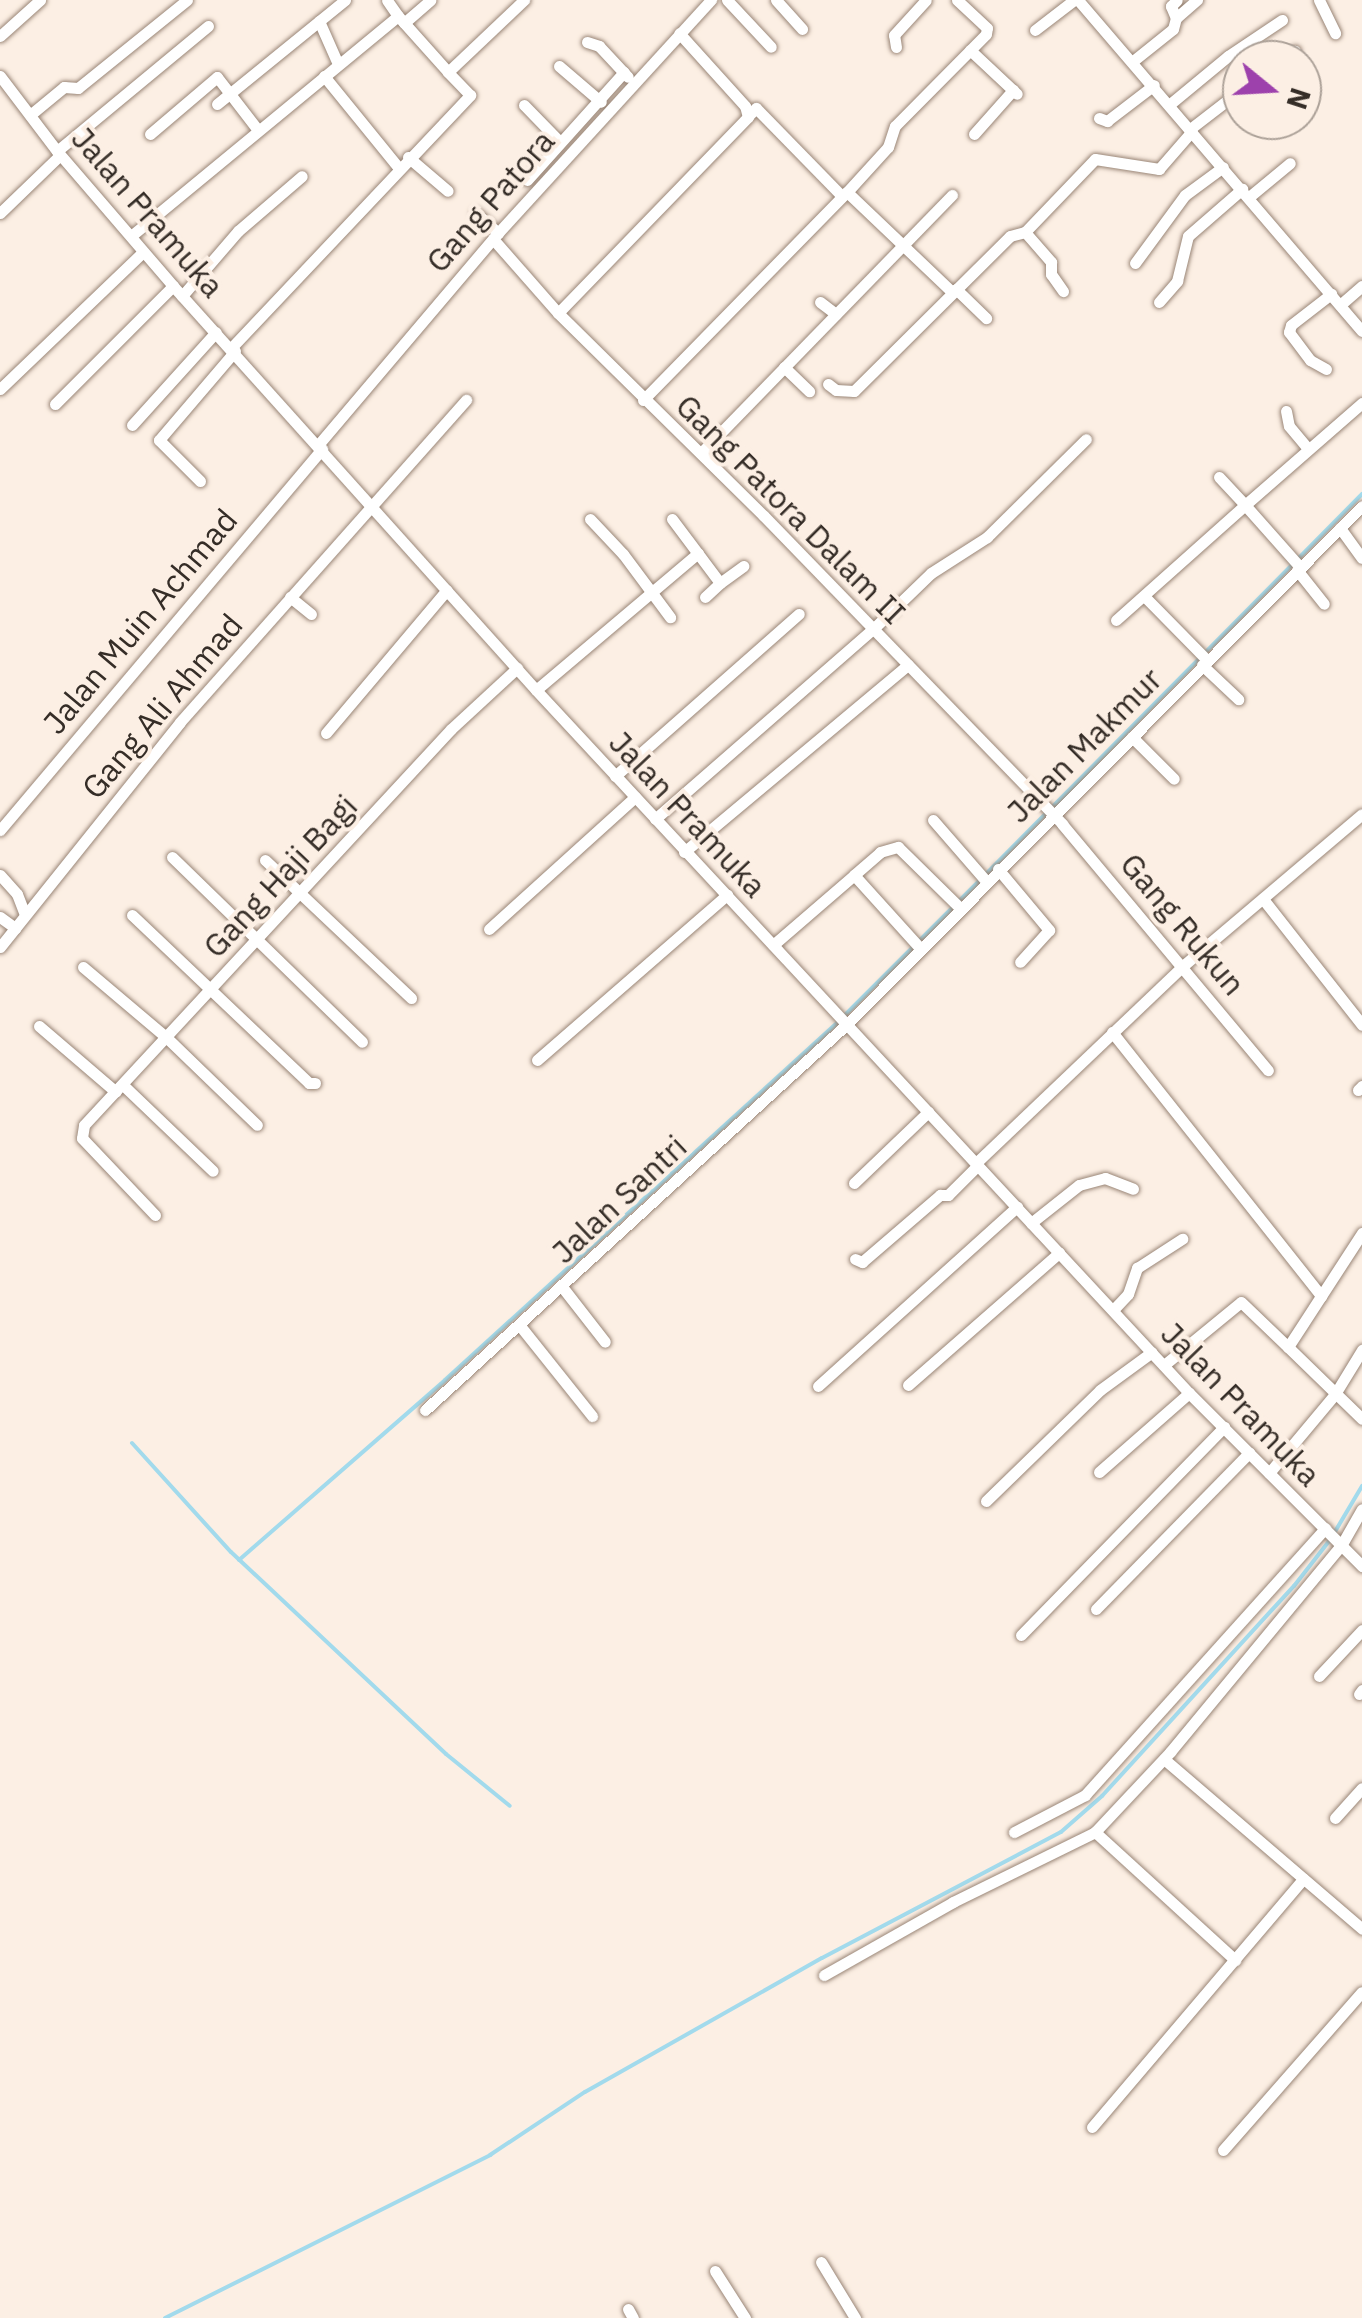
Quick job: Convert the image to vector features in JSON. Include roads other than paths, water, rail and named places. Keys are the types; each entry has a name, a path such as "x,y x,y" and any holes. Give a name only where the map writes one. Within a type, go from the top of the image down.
{"street":[{"path":"0,36 40,0"},
{"path":"30,115 64,87 78,88 187,0"},
{"path":"217,104 345,0"},
{"path":"200,481 159,440 233,349 398,166 470,95 387,0"},
{"path":"130,236 338,64 430,0"},
{"path":"448,72 524,0"},
{"name":"Gang Patora","path":"320,447 495,236 566,141 710,0"},
{"path":"727,0 771,47"},
{"path":"776,0 802,29"},
{"path":"896,47 894,35 926,0"},
{"path":"643,400 888,148 893,130 970,50 987,28 957,0"},
{"path":"1036,30 1038,33 1076,0 1154,85 1362,331"},
{"path":"1176,18 1171,6 1178,0"},
{"path":"1133,61 1173,29 1176,18 1197,0"},
{"path":"1319,0 1335,33"},
{"path":"1170,104 1228,56 1282,20"},
{"path":"318,21 338,64"},
{"path":"0,213 59,153 208,26"},
{"path":"679,33 749,114"},
{"path":"587,42 599,46 628,77"},
{"path":"970,50 1015,92 974,134"},
{"path":"559,66 603,104"},
{"name":"Jalan Pramuka","path":"0,76 143,252 684,852 1189,1393 1361,1563"},
{"path":"324,76 398,166"},
{"path":"150,134 217,77 258,130"},
{"path":"1100,118 1108,121 1154,85"},
{"path":"524,105 566,141"},
{"path":"828,384 836,390 854,390 1095,159 1158,169 1191,130 1222,105"},
{"path":"558,313 756,108 900,246 986,318"},
{"path":"408,157 448,191"},
{"path":"527,180 553,160"},
{"path":"1159,302 1172,295 1188,236 1290,163"},
{"path":"1135,263 1185,195 1223,166"},
{"path":"55,404 302,176"},
{"path":"701,453 952,195"},
{"name":"Gang Patora Dalam II","path":"476,213 558,313 701,453 1049,812"},
{"path":"1020,233 1050,268 1063,291"},
{"path":"0,389 143,252"},
{"path":"1326,369 1310,360 1289,332 1291,324 1362,286"},
{"path":"820,302 836,314"},
{"path":"132,425 216,332"},
{"path":"784,367 809,391"},
{"name":"Gang Ali Ahmad","path":"0,947 180,722 466,400"},
{"path":"1116,620 1362,403"},
{"path":"1286,411 1289,426 1308,448"},
{"path":"655,819 872,630 931,573 986,537 1086,439"},
{"name":"Jalan Muin Achmad","path":"0,830 320,447"},
{"path":"1219,477 1296,564 1324,604"},
{"name":"Jalan Makmur","path":"846,1024 984,877 998,869 1049,812 1132,737 1296,564 1362,506"},
{"path":"672,518 720,583"},
{"path":"590,519 670,617"},
{"path":"1340,528 1362,558"},
{"path":"536,690 698,553"},
{"path":"706,597 744,566"},
{"path":"326,733 447,590"},
{"path":"1144,597 1238,699"},
{"path":"290,598 311,614"},
{"path":"615,776 799,614"},
{"path":"684,852 908,664"},
{"name":"Gang Haji Bagi","path":"155,1216 82,1138 84,1124 302,894 451,729 518,668"},
{"path":"1132,737 1174,779"},
{"path":"489,929 635,797"},
{"name":"Gang Rukun","path":"1049,812 1184,965 1268,1070"},
{"path":"855,1258 862,1262 977,1164 1184,965 1362,814"},
{"path":"933,820 984,877"},
{"path":"772,944 880,852 898,847 957,905"},
{"path":"172,857 362,1042"},
{"path":"266,860 411,998"},
{"path":"998,869 1049,930 1020,962"},
{"path":"0,875 18,894 26,915"},
{"path":"854,875 918,945"},
{"path":"537,1060 726,894"},
{"path":"1262,899 1362,1026"},
{"path":"0,916 15,928"},
{"path":"132,916 309,1083 316,1083"},
{"path":"82,967 166,1038 256,1126"},
{"name":"Jalan Santri","path":"424,1410 521,1327 846,1024"},
{"path":"39,1026 119,1088 212,1171"},
{"path":"1112,1032 1321,1296"},
{"path":"854,1182 928,1112"},
{"path":"1031,1222 1078,1185 1105,1178 1133,1189"},
{"path":"818,1386 1016,1207"},
{"path":"1288,1347 1362,1234"},
{"path":"1113,1310 1128,1294 1137,1268 1182,1239"},
{"path":"908,1386 1060,1253"},
{"path":"563,1288 604,1342"},
{"path":"1164,1366 1241,1302 1362,1419"},
{"path":"521,1327 592,1416"},
{"path":"1268,1473 1335,1394 1362,1350"},
{"path":"986,1501 1111,1380 1152,1352"},
{"path":"1098,1472 1189,1393"},
{"path":"1021,1635 1224,1427"},
{"path":"1096,1609 1249,1452"},
{"path":"824,1976 953,1902 1094,1832 1164,1759 1342,1544 1362,1509"},
{"path":"1014,1832 1085,1796 1325,1528"},
{"path":"1319,1676 1362,1630"},
{"path":"1164,1759 1362,1929"},
{"path":"1334,1818 1362,1788"},
{"path":"1094,1832 1234,1960"},
{"path":"1092,2128 1304,1880"},
{"path":"1222,2150 1362,1992"},
{"path":"821,2262 855,2318"},
{"path":"715,2270 745,2318"}],"waterway":[{"path":"986,874 1362,494"},
{"path":"845,1015 979,881"},
{"path":"239,1560 445,1380 838,1022"},
{"path":"132,1443 231,1552 446,1754 510,1806"},
{"path":"165,2318 490,2155 585,2092 822,1958 1061,1832 1102,1796 1294,1586 1330,1540 1362,1486"}]}
